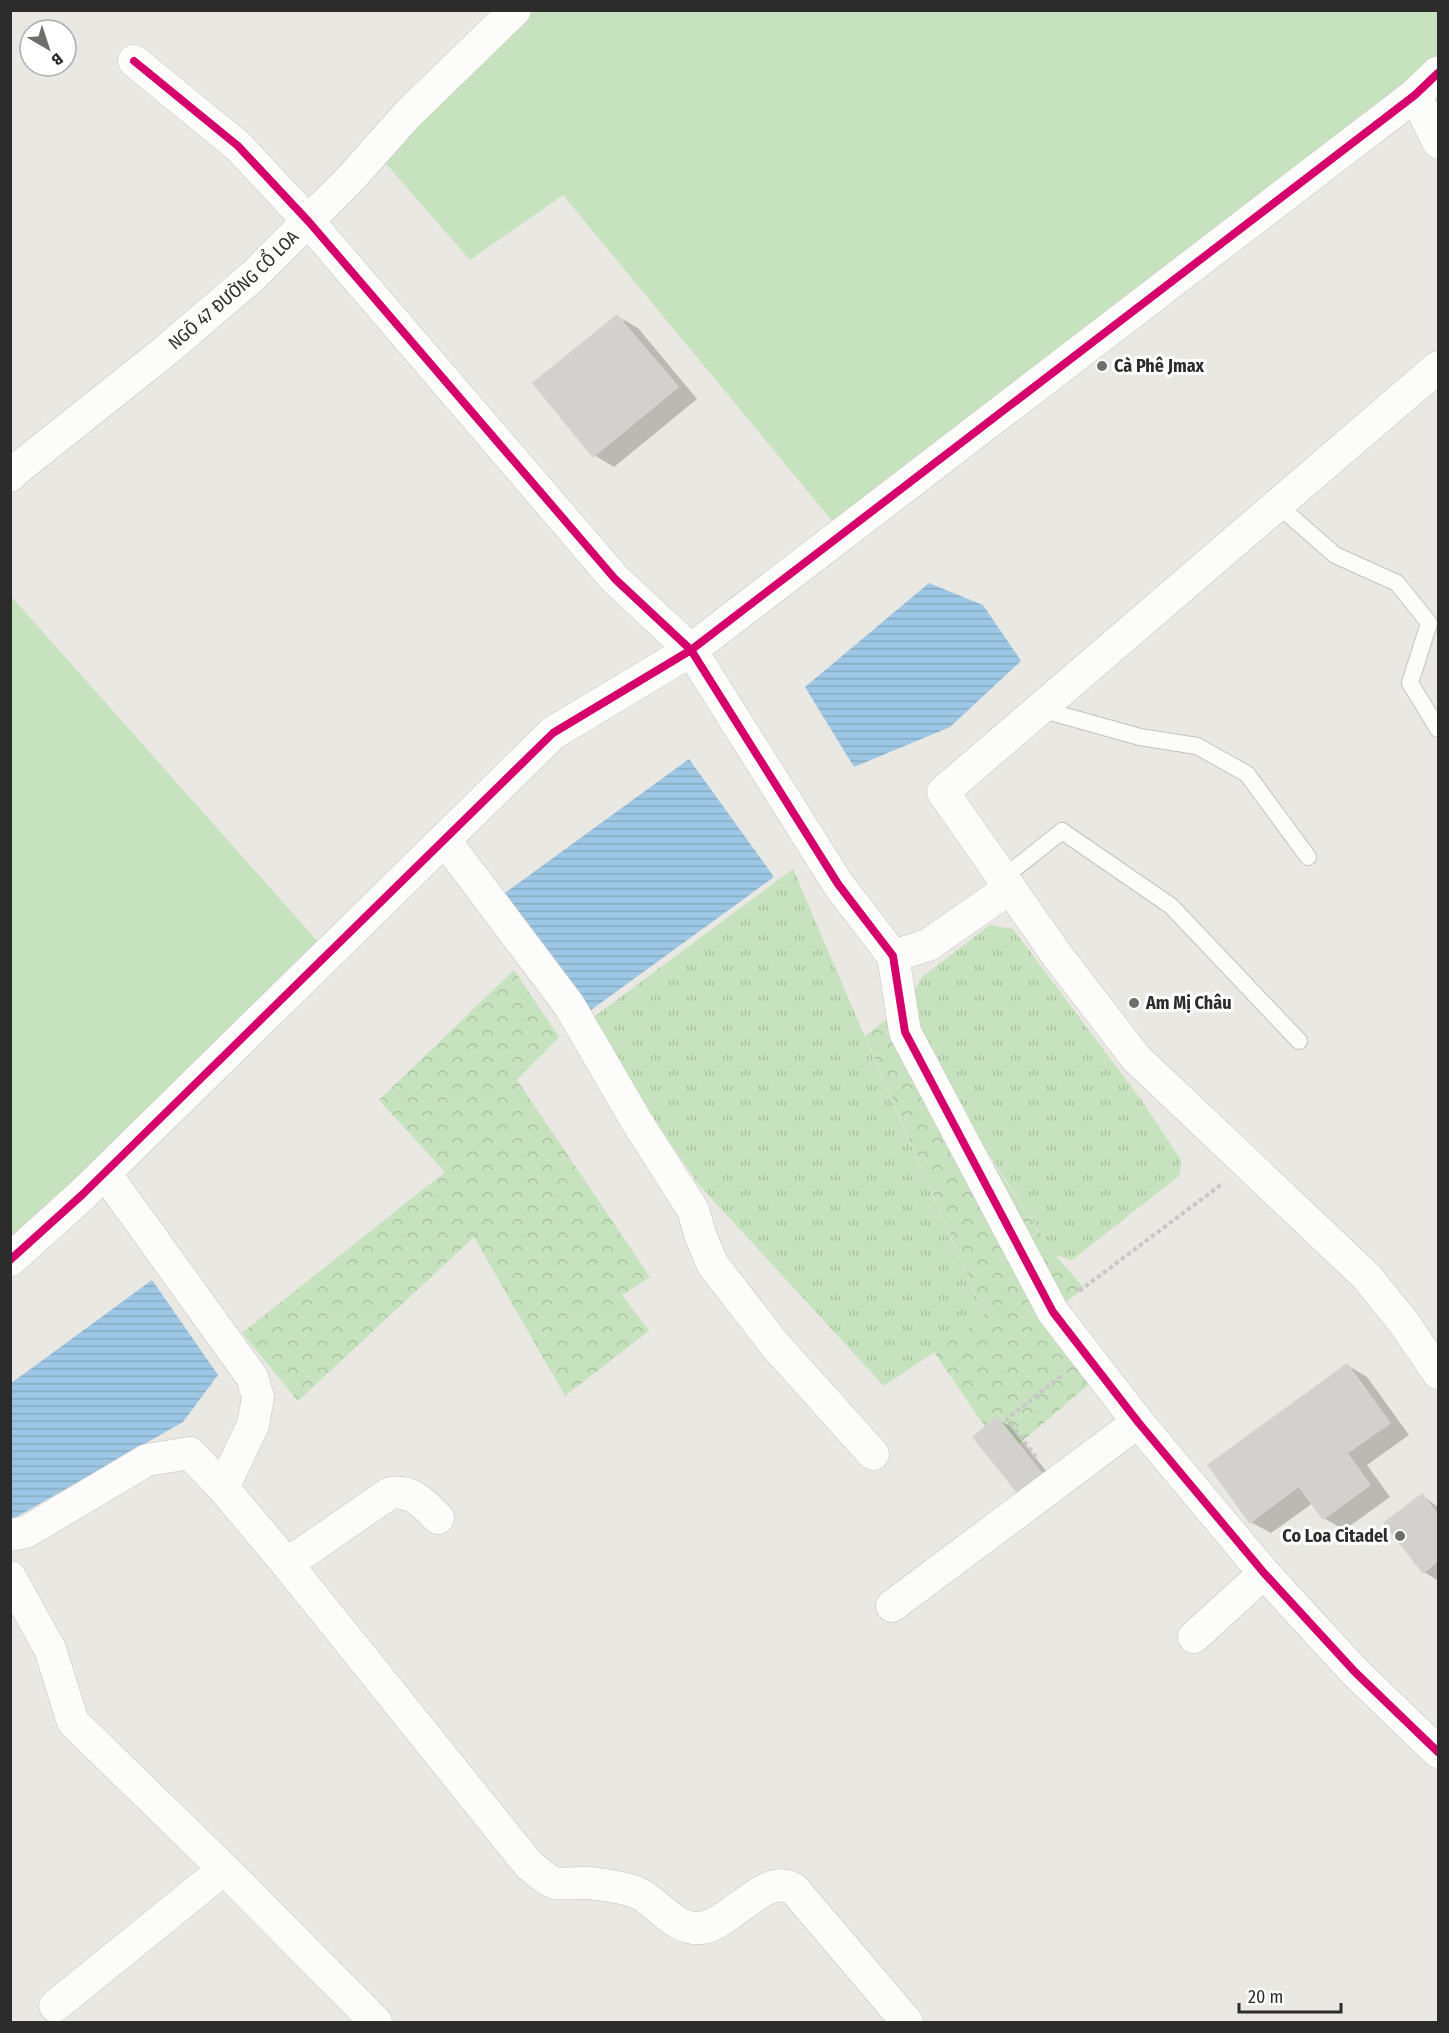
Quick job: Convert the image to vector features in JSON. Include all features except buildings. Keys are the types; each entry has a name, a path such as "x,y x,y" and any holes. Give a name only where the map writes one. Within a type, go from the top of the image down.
{"street":[{"name":"NGÕ 47 ĐƯỜNG CỔ LOA","path":"13,469 164,352 253,276 309,222 407,115 515,10"},
{"path":"134,61 238,146 309,222 615,579 692,650 838,884 893,956 905,1032 1053,1312 1138,1422 1264,1573 1355,1672 1438,1752"},
{"path":"10,1260 105,1173 553,733 692,650 1415,95 1438,73"},
{"path":"1415,95 1438,142"},
{"path":"1438,367 943,792 1056,954 1136,1058 1366,1276 1404,1323 1438,1373"},
{"path":"444,839 569,1005 637,1122 693,1210 700,1237 713,1265 775,1345 873,1454"},
{"path":"893,956 928,945 1006,883"},
{"path":"105,1173 252,1377 258,1397 253,1425 223,1488"},
{"path":"892,1606 1138,1422"},
{"path":"10,1535 26,1532 147,1460 190,1453 223,1488 287,1564 528,1865 554,1883 589,1883 637,1892 683,1926 698,1929 722,1920 772,1886 788,1886 794,1889 908,2022"},
{"path":"287,1564 390,1493 410,1494 422,1501 438,1518"},
{"path":"1194,1637 1264,1573"},
{"path":"10,1577 50,1650 73,1722 376,2022"},
{"path":"55,2006 224,1869"}],"lane":[{"path":"1278,505 1335,555 1397,583 1429,623 1410,683 1438,729"},
{"path":"1040,709 1140,736 1197,746 1247,774 1308,856"},
{"path":"1006,883 1062,831 1171,906 1299,1041"}],"path":[{"path":"1053,1312 1248,1164"},
{"path":"1041,1464 1007,1419 1087,1356"}],"green space":[{"path":"516,11 1438,11 1438,73 843,534 563,195 470,260 375,151"},
{"path":"10,595 328,953 10,1256"},
{"path":"793,869 985,1318 884,1386 699,1185 587,1022"},
{"path":"990,925 1013,929 1142,1101 1181,1160 1180,1175 1072,1260 1055,1255 912,1038 907,1003 922,977"},
{"path":"514,970 559,1037 517,1080 650,1277 622,1295 649,1331 565,1396 474,1237 298,1401 242,1333 445,1172 379,1100"},
{"path":"907,1003 905,1032 1055,1255 1084,1288 1053,1312 1101,1374 1005,1456 934,1352 985,1317 865,1036"}],"water":[{"path":"929,583 983,605 1021,661 950,727 854,767 805,687"},
{"path":"689,759 774,877 591,1010 505,893"},
{"path":"152,1280 218,1375 183,1422 11,1520 10,1384"}],"cycle path":[{"path":"134,61 238,146 309,222 615,579 691,650 838,884 893,956 905,1032 1053,1312 1138,1422 1264,1573 1355,1672 1438,1752"},
{"path":"10,1260 83,1194 553,733 691,650 1415,95 1438,73"}],"place":[{"name":"Cà Phê Jmax","path":"1102,366"},
{"name":"Am Mị Châu","path":"1134,1003"},
{"name":"Co Loa Citadel","path":"1400,1536"}]}
